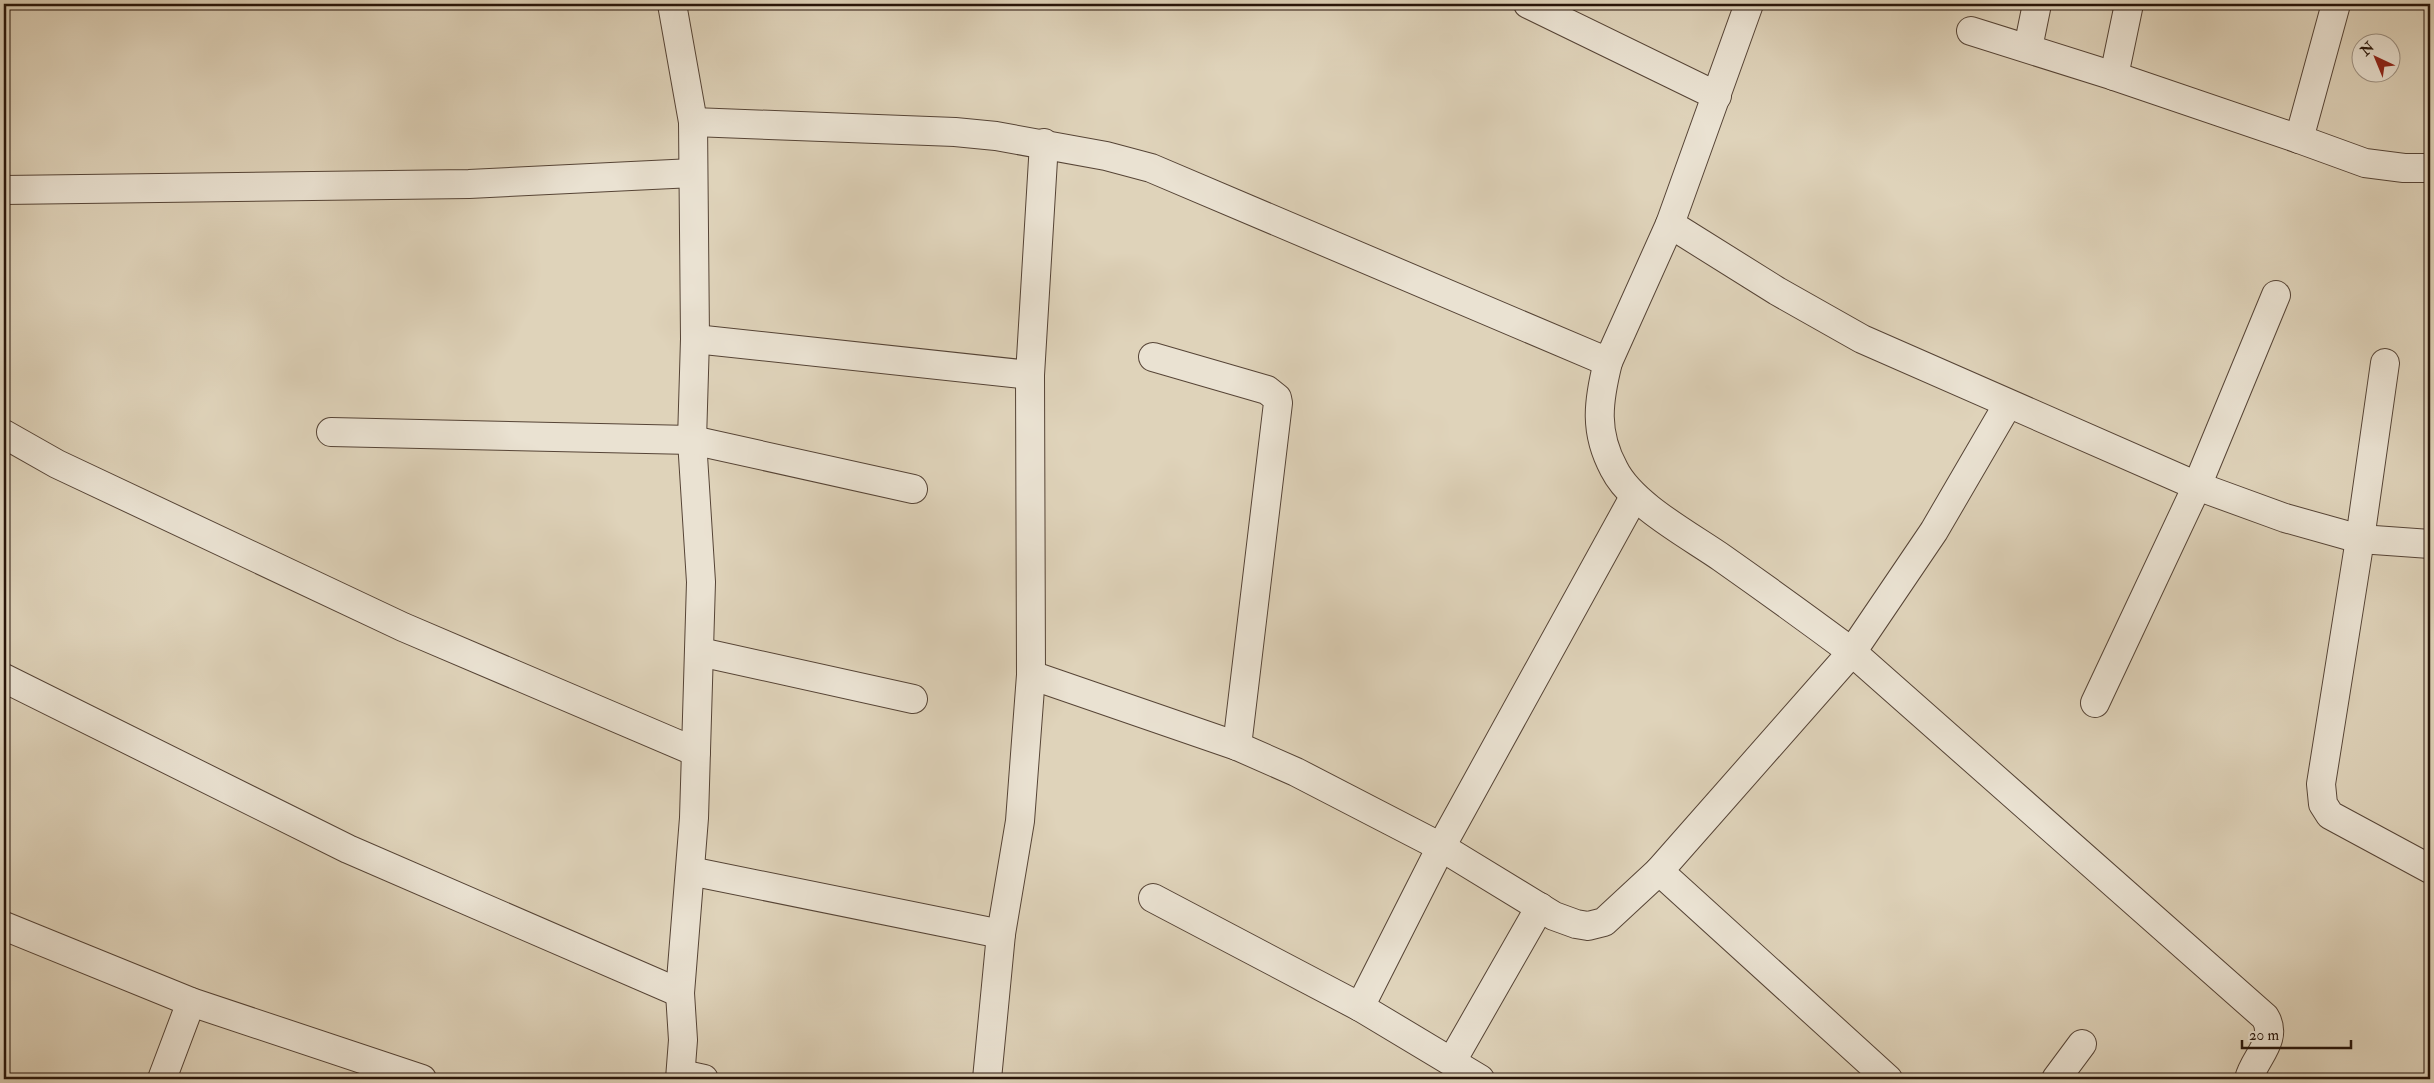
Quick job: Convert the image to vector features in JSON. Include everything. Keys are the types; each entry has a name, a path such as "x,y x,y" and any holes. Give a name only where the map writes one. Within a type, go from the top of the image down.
{"street":[{"path":"672,4 693,122 695,338 692,440 701,582 700,652 690,871 680,992 683,1040 688,1077"},
{"path":"1528,4 1717,96"},
{"path":"1749,4 1670,224 1608,362 1599,399 1601,438 1614,470 1634,496 1795,609 1852,652 2265,1017 2269,1025 2268,1041 2249,1079"},
{"path":"2028,48 2037,4"},
{"path":"2114,76 2129,4"},
{"path":"2299,139 2336,4"},
{"path":"1971,31 2114,76 2365,163 2404,168 2430,168"},
{"path":"693,122 955,132 1044,143 1106,156 1151,168 1608,362"},
{"path":"987,1079 1001,934 1020,820 1031,675 1030,375 1044,143"},
{"path":"4,190 469,184 693,173"},
{"path":"1670,224 1777,291 1862,339 2197,486 2285,518 2360,539 2430,544"},
{"path":"2095,703 2197,486 2276,295"},
{"path":"695,338 1030,375"},
{"path":"1152,357 1268,390 1278,403 1237,746"},
{"path":"2385,363 2360,539 2321,784 2323,804 2330,815 2348,827 2430,869"},
{"path":"1031,675 1237,746 1296,772 1441,847 1554,916 1588,926 1604,922 1659,871 1852,652 1934,531 2008,404"},
{"path":"332,432 692,440 913,489"},
{"path":"4,434 57,464 403,627 696,752"},
{"path":"1360,1007 1441,847 1634,496"},
{"path":"700,652 913,699"},
{"path":"4,678 348,849 680,992"},
{"path":"690,871 1001,934"},
{"path":"1659,871 1888,1079"},
{"path":"1153,898 1360,1007 1480,1079"},
{"path":"1452,1061 1540,907"},
{"path":"4,926 191,1002 422,1079"},
{"path":"162,1079 191,1002"},
{"path":"2056,1079 2082,1044"}]}
